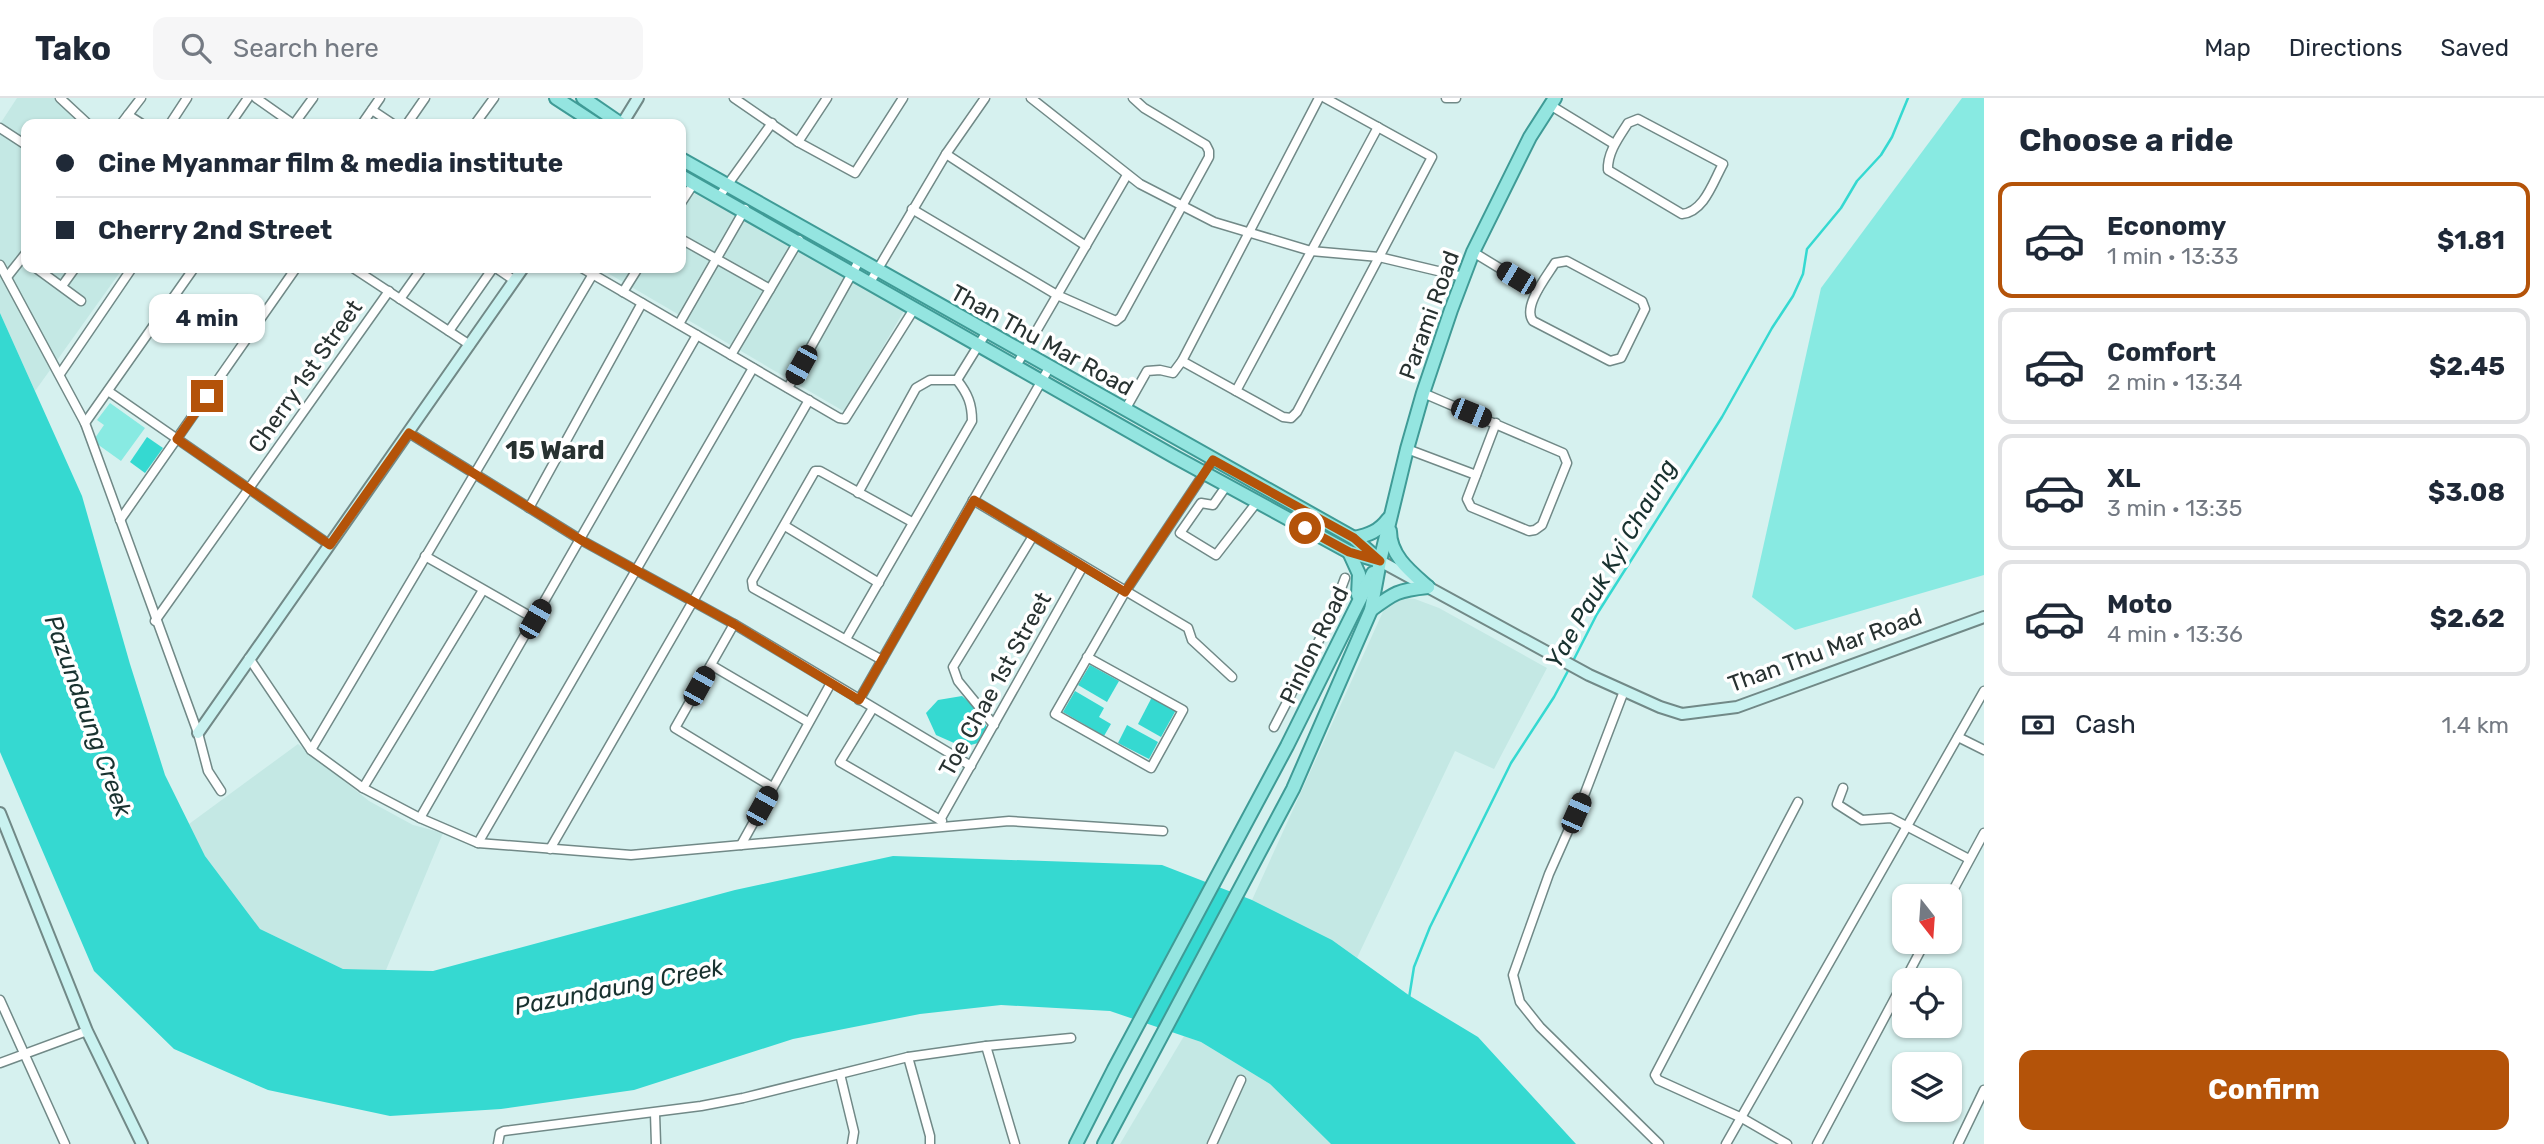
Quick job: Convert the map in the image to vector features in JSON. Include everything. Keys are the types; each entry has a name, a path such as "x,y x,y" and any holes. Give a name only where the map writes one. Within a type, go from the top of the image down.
{"main road":[{"path":"556,98 588,119"},
{"path":"583,98 614,119"},
{"path":"625,119 638,98"},
{"name":"Parami Road","path":"1380,561 1423,393 1463,278 1530,137 1552,102"},
{"name":"Than Thu Mar Road","path":"686,162 1354,538 1380,561"},
{"name":"Than Thu Mar Road","path":"686,179 1140,437 1349,552 1380,561 1589,675 1682,714 1737,707 1984,617"},
{"path":"198,733 520,273"},
{"path":"1140,437 1147,421"},
{"path":"1354,538 1381,528 1390,516"},
{"path":"1390,516 1393,548 1411,572 1428,587"},
{"path":"1349,552 1359,574 1356,605"},
{"name":"Pinlon Road","path":"1079,1140 1114,1069 1287,746 1380,561"},
{"name":"Pinlon Road","path":"1104,1144 1293,789 1371,610 1380,561"},
{"path":"1371,610 1387,596 1399,591 1428,587"},
{"path":"0,813 87,1031 142,1144"}],"street":[{"path":"125,119 141,98"},
{"path":"173,119 187,98"},
{"path":"233,119 248,98"},
{"path":"256,98 287,119"},
{"path":"298,119 313,98"},
{"path":"366,119 380,98"},
{"path":"410,119 425,98"},
{"path":"482,119 495,98"},
{"path":"734,98 798,142 855,173 903,98"},
{"path":"798,142 827,98"},
{"path":"869,284 946,154 985,98"},
{"path":"1031,98 1041,101 1127,175 1180,207 1214,222 1311,251 1379,257 1463,278"},
{"path":"912,209 1057,295 1116,321 1121,317 1209,157 1206,145 1144,108 1133,98"},
{"path":"1125,410 1147,371 1173,373 1182,361 1319,98"},
{"path":"1182,361 1283,417 1291,418 1297,412 1432,157 1325,98"},
{"path":"1446,98 1455,98"},
{"path":"63,99 83,119"},
{"path":"1552,102 1614,144"},
{"path":"372,110 386,119"},
{"path":"128,115 134,119"},
{"path":"1638,119 1723,164 1699,208 1692,213 1682,214 1611,173 1607,165 1614,144 1628,123 1638,119"},
{"path":"718,198 772,123"},
{"path":"1236,391 1378,127"},
{"path":"1,132 21,142"},
{"path":"946,154 1086,246"},
{"path":"1016,366 1127,175"},
{"path":"686,195 694,183"},
{"path":"679,324 750,200"},
{"path":"731,355 805,231"},
{"path":"686,242 770,289"},
{"path":"1474,252 1537,291"},
{"path":"788,388 859,261"},
{"path":"1567,261 1642,301 1645,309 1621,358 1610,361 1532,321 1528,312 1537,291 1555,263 1567,261"},
{"path":"8,277 21,262"},
{"path":"0,265 85,422 155,621 198,733 208,771 221,791"},
{"path":"48,273 81,301"},
{"path":"62,286 71,273"},
{"path":"60,374 129,273"},
{"path":"85,422 191,273"},
{"path":"120,520 293,273"},
{"path":"361,273 470,345"},
{"path":"400,299 418,273"},
{"path":"449,331 491,273"},
{"path":"502,273 514,281"},
{"path":"623,292 635,273"},
{"path":"312,750 593,274 845,419 914,309"},
{"name":"Cherry 1st Street","path":"155,621 389,291"},
{"path":"529,508 642,303"},
{"path":"957,380 986,333"},
{"path":"420,818 697,335"},
{"path":"478,843 753,368"},
{"path":"859,700 1049,368"},
{"path":"858,493 916,388 930,380 957,380"},
{"path":"846,639 972,421 972,405 957,380"},
{"path":"108,391 330,545"},
{"path":"1423,393 1496,423 1563,453 1567,463 1542,525 1535,530 1529,531 1471,507 1467,499 1496,423"},
{"path":"550,849 809,400"},
{"path":"409,433 581,540 734,624 971,766"},
{"path":"1407,449 1476,475"},
{"path":"1087,657 1183,710 1151,768 1055,714 1087,657 1125,592 1213,460"},
{"path":"882,660 752,588 752,581 815,471 820,471 912,522"},
{"path":"1227,485 1213,505 1201,503 1180,533 1216,555 1257,502"},
{"path":"974,500 1188,628 1192,640 1232,677"},
{"path":"785,526 878,583"},
{"path":"994,725 958,681 953,667 1033,536"},
{"path":"425,556 535,619"},
{"name":"Toe Chae 1st Street","path":"940,820 1083,566"},
{"path":"1275,726 1328,623 1345,578"},
{"path":"363,788 483,590"},
{"path":"1328,623 1342,637"},
{"path":"734,624 675,728 772,787"},
{"path":"249,658 312,750 363,788 420,818 478,843 631,855 1009,821 1163,831"},
{"path":"711,665 808,722"},
{"path":"741,845 831,683"},
{"path":"1624,691 1585,793 1549,874 1513,975 1520,1002 1540,1027 1659,1144"},
{"path":"1727,1144 1984,691"},
{"path":"873,708 840,762 953,828"},
{"path":"1958,737 1984,750"},
{"path":"1843,788 1838,797 1839,807 1863,820 1887,817 1969,859"},
{"path":"1787,1144 1742,1118 1658,1080 1655,1074 1798,802"},
{"path":"1956,884 1984,833"},
{"path":"0,1000 65,1144"},
{"path":"1817,1144 1892,1003"},
{"path":"0,1063 87,1031"},
{"path":"498,1144 500,1133 504,1131 655,1113 743,1098 908,1057 1071,1038"},
{"path":"986,1046 1015,1144"},
{"path":"908,1057 930,1144"},
{"path":"840,1074 854,1132 852,1144"},
{"path":"1212,1144 1241,1080"},
{"path":"1958,1144 1984,1090"},
{"path":"655,1113 656,1144"}],"shaded area":[{"path":"17,98 57,98 84,119 21,119 21,273 119,273 35,391 0,313 0,124"},
{"path":"1962,98 1984,98 1984,575 1795,630 1752,597 1821,288"},
{"path":"686,189 905,309 845,412 608,273 686,273"},
{"path":"110,403 145,428 121,461 93,441 104,425 97,420"},
{"path":"1397,597 1415,599 1439,608 1547,668 1494,769 1455,751 1357,958 1332,940 1252,900 1386,605"},
{"path":"298,744 369,801 413,825 443,833 386,970 343,969 260,929 205,856 189,824"},
{"path":"1184,1036 1201,1042 1270,1084 1331,1144 1120,1144"}],"water":[{"name":"Pazundaung Creek","path":"0,313 82,496 165,775 205,856 260,929 343,969 433,971 735,890 893,856 1162,865 1252,900 1332,940 1410,996 1478,1037 1576,1144 1331,1144 1270,1084 1201,1042 1110,1011 1001,1005 920,1014 793,1039 634,1090 501,1109 390,1116 268,1090 174,1049 94,971 0,752"},
{"path":"147,437 163,448 145,473 130,462"},
{"path":"1090,665 1119,681 1107,702 1078,685"},
{"path":"1075,691 1104,708 1099,717 1111,724 1104,736 1063,712"},
{"path":"962,696 982,713 988,732 982,742 963,747 936,735 926,713 938,700"},
{"path":"1152,697 1176,710 1161,737 1138,724"},
{"path":"1127,725 1158,742 1149,759 1118,743"}],"waterway":[{"name":"Yae Pauk Kyi Chaung","path":"1572,663 1597,614 1722,417 1793,296 1803,274 1807,249 1841,208 1857,181 1881,155 1892,137 1908,98"},
{"name":"Yae Pauk Kyi Chaung","path":"1409,998 1414,967 1430,927 1511,763 1569,669"}],"district":[{"name":"15 Ward","path":"555,450"}],"route":[{"path":"207,396 177,439 330,545 409,433 581,540 734,624 859,700 974,500 1125,592 1213,460 1354,538 1380,561 1349,552 1305,528"}]}
